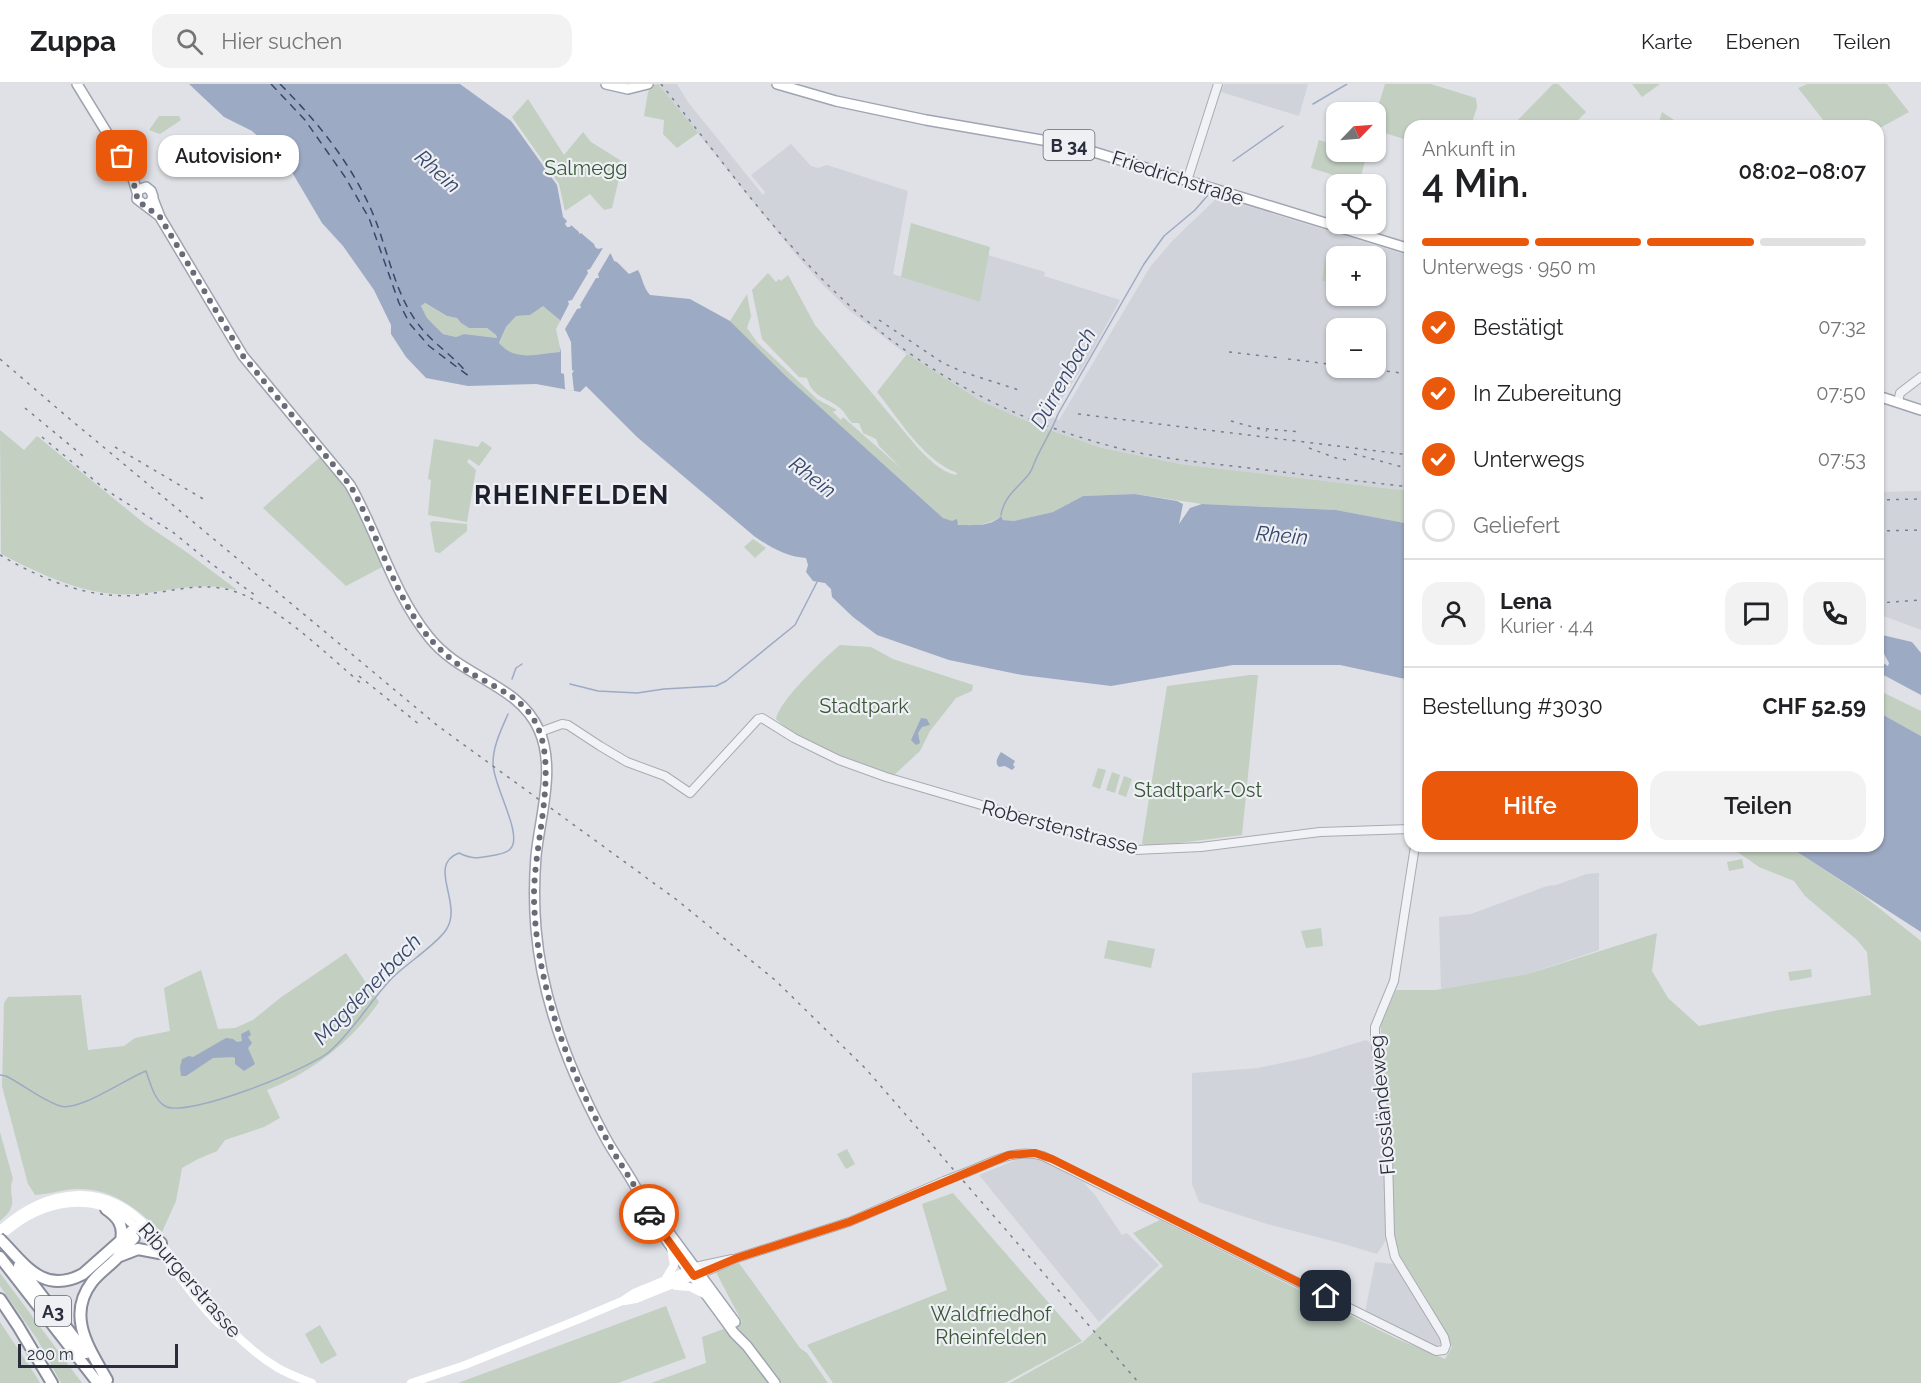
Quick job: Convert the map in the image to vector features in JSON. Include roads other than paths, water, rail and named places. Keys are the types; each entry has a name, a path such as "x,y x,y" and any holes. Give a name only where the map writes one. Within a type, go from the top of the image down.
{"highway":[{"path":"106,1209 120,1222 123,1230 121,1240"},
{"path":"0,1239 31,1271 46,1280 58,1282 83,1275 121,1240 140,1227"},
{"path":"140,1227 160,1248"},
{"path":"100,1381 82,1334 80,1319 83,1301 94,1280 117,1258 140,1227"},
{"name":"A3","path":"0,1239 100,1381"},
{"path":"117,1258 138,1249 160,1248"},
{"name":"A3","path":"0,1257 100,1381"},
{"path":"0,1299 52,1383"},
{"path":"0,1310 46,1383"}],"main road":[{"path":"77,84 141,190 138,201 149,201"},
{"path":"606,84 628,89 648,84"},
{"name":"Friedrichstraße","path":"777,84 836,101 926,120 1071,145 1404,247"},
{"path":"141,190 152,190 149,201 248,362 350,485 364,509 408,606 429,638 468,671 518,700 540,732 545,753 546,773 536,855 534,899 539,954 560,1034 579,1082 607,1140 644,1206 670,1245 740,1330 747,1346"},
{"path":"1884,398 1921,410"},
{"name":"Riburgerstrasse","path":"0,1230 54,1197 83,1195 114,1203 140,1227"},
{"path":"642,1200 661,1221 708,1297 734,1333 747,1346 775,1383"},
{"name":"Riburgerstrasse","path":"29,1211 67,1203 82,1203 106,1209 140,1227"},
{"name":"Riburgerstrasse","path":"0,1239 10,1225"},
{"path":"664,1280 674,1264 670,1245"},
{"name":"Riburgerstrasse","path":"160,1248 194,1298 229,1335 260,1362 300,1383"},
{"name":"Riburgerstrasse","path":"160,1248 239,1338 277,1367 312,1383"},
{"path":"414,1382 491,1355 622,1301 664,1280 694,1272"},
{"path":"622,1301 636,1299 673,1286 694,1272"},
{"path":"673,1286 690,1287 708,1297"}],"street":[{"path":"1187,181 1218,84"},
{"path":"1898,402 1900,393 1921,377"},
{"name":"Roberstenstrasse","path":"540,732 568,724 627,762 665,776 690,793 758,719 762,718 794,738 839,760 886,777 1135,850 1201,847 1329,832 1404,829"},
{"name":"Flossländeweg","path":"694,1272 849,1222 1015,1153 1035,1153 1440,1352 1445,1347 1444,1337 1395,1257 1392,1246 1388,1157 1375,1036 1375,1027 1394,981 1414,852"}],"water":[{"name":"Rhein","path":"189,84 460,84 511,121 517,129 557,185 567,227 571,225 595,247 602,248 611,254 614,261 629,274 638,270 650,295 690,299 730,321 789,379 943,518 952,521 957,519 958,525 987,524 1001,516 1003,520 1014,521 1053,512 1083,496 1135,494 1183,504 1179,524 1190,508 1202,504 1336,510 1404,523 1404,679 1340,665 1233,665 1111,686 1022,675 949,660 877,635 832,597 831,589 825,583 813,581 806,572 808,565 806,558 785,554 754,536 637,437 586,386 580,392 536,384 468,386 426,378 406,357 391,334 391,325 374,290 343,246 322,223 286,162 252,131 224,117","holes":["425,303 447,316 457,318 469,328 487,328 497,338 464,334 456,337 443,334 427,318 421,306","543,306 560,320 560,352 520,355 512,353 499,343 506,327 516,316 530,315"]},
{"path":"1884,635 1912,642 1921,653 1921,695 1884,675 1884,664 1888,666 1889,663 1884,654"},
{"path":"1884,715 1921,736 1921,932 1797,852 1884,852"},
{"path":"921,718 927,719 930,725 922,727 918,733 920,743 916,745 911,740"},
{"path":"1001,752 1015,761 1013,765 1015,767 1012,770 1005,766 999,767 997,760"},
{"path":"249,1030 251,1035 248,1037 252,1043 248,1048 255,1064 244,1071 235,1064 233,1057 213,1058 186,1076 181,1076 182,1059 193,1057 226,1038 237,1042 242,1041 241,1034"}],"waterway":[{"name":"Dürrenbach","path":"1313,104 1347,84"},
{"name":"Dürrenbach","path":"1233,161 1283,126"},
{"name":"Dürrenbach","path":"1001,515 1008,497 1030,472 1058,414 1144,264 1164,236 1195,210 1208,195"},
{"name":"Magdenerbach","path":"570,684 598,691 637,693 716,686 726,681 795,625 817,582"},
{"name":"Magdenerbach","path":"512,679 516,668 522,664"},
{"name":"Magdenerbach","path":"0,1075 6,1076 53,1103 68,1107 90,1100 146,1071 158,1100 165,1106 177,1108 222,1099 249,1090 319,1059 347,1034 392,978 446,930 451,909 445,876 446,866 450,859 459,853 472,858 484,857 504,853 511,848 514,841 513,832 493,763 496,744 508,714"}],"railway":[{"path":"661,84 761,211 826,283 894,342 971,391 1053,428 1140,453 1404,486"},
{"path":"879,320 943,363 963,372 1022,391"},
{"path":"1229,352 1281,358"},
{"path":"0,359 438,726 677,900 775,980 866,1069 1139,1383"},
{"path":"1288,359 1326,364"},
{"path":"1386,371 1404,373"},
{"path":"25,408 83,456"},
{"path":"1078,414 1404,454"},
{"path":"1231,421 1267,431"},
{"path":"1257,428 1300,432"},
{"path":"42,437 106,490 174,533 255,595"},
{"path":"115,447 205,500"},
{"path":"1309,448 1352,461"},
{"path":"1354,454 1404,467"},
{"path":"1884,500 1921,499"},
{"path":"1884,531 1921,530"},
{"path":"0,555 49,580 102,594 139,595 196,587 230,590 265,606 283,618 364,686"},
{"path":"1884,603 1921,600"},
{"path":"359,676 420,725"}],"place":[{"name":"Autovision+","path":"122,156"}],"district":[{"name":"RHEINFELDEN","path":"572,495"}],"park label":[{"name":"Salmegg","path":"586,168"},
{"name":"Stadtpark","path":"864,706"},
{"name":"Stadtpark-Ost","path":"1198,790"},
{"name":"Waldfriedhof Rheinfelden","path":"991,1326"}]}
